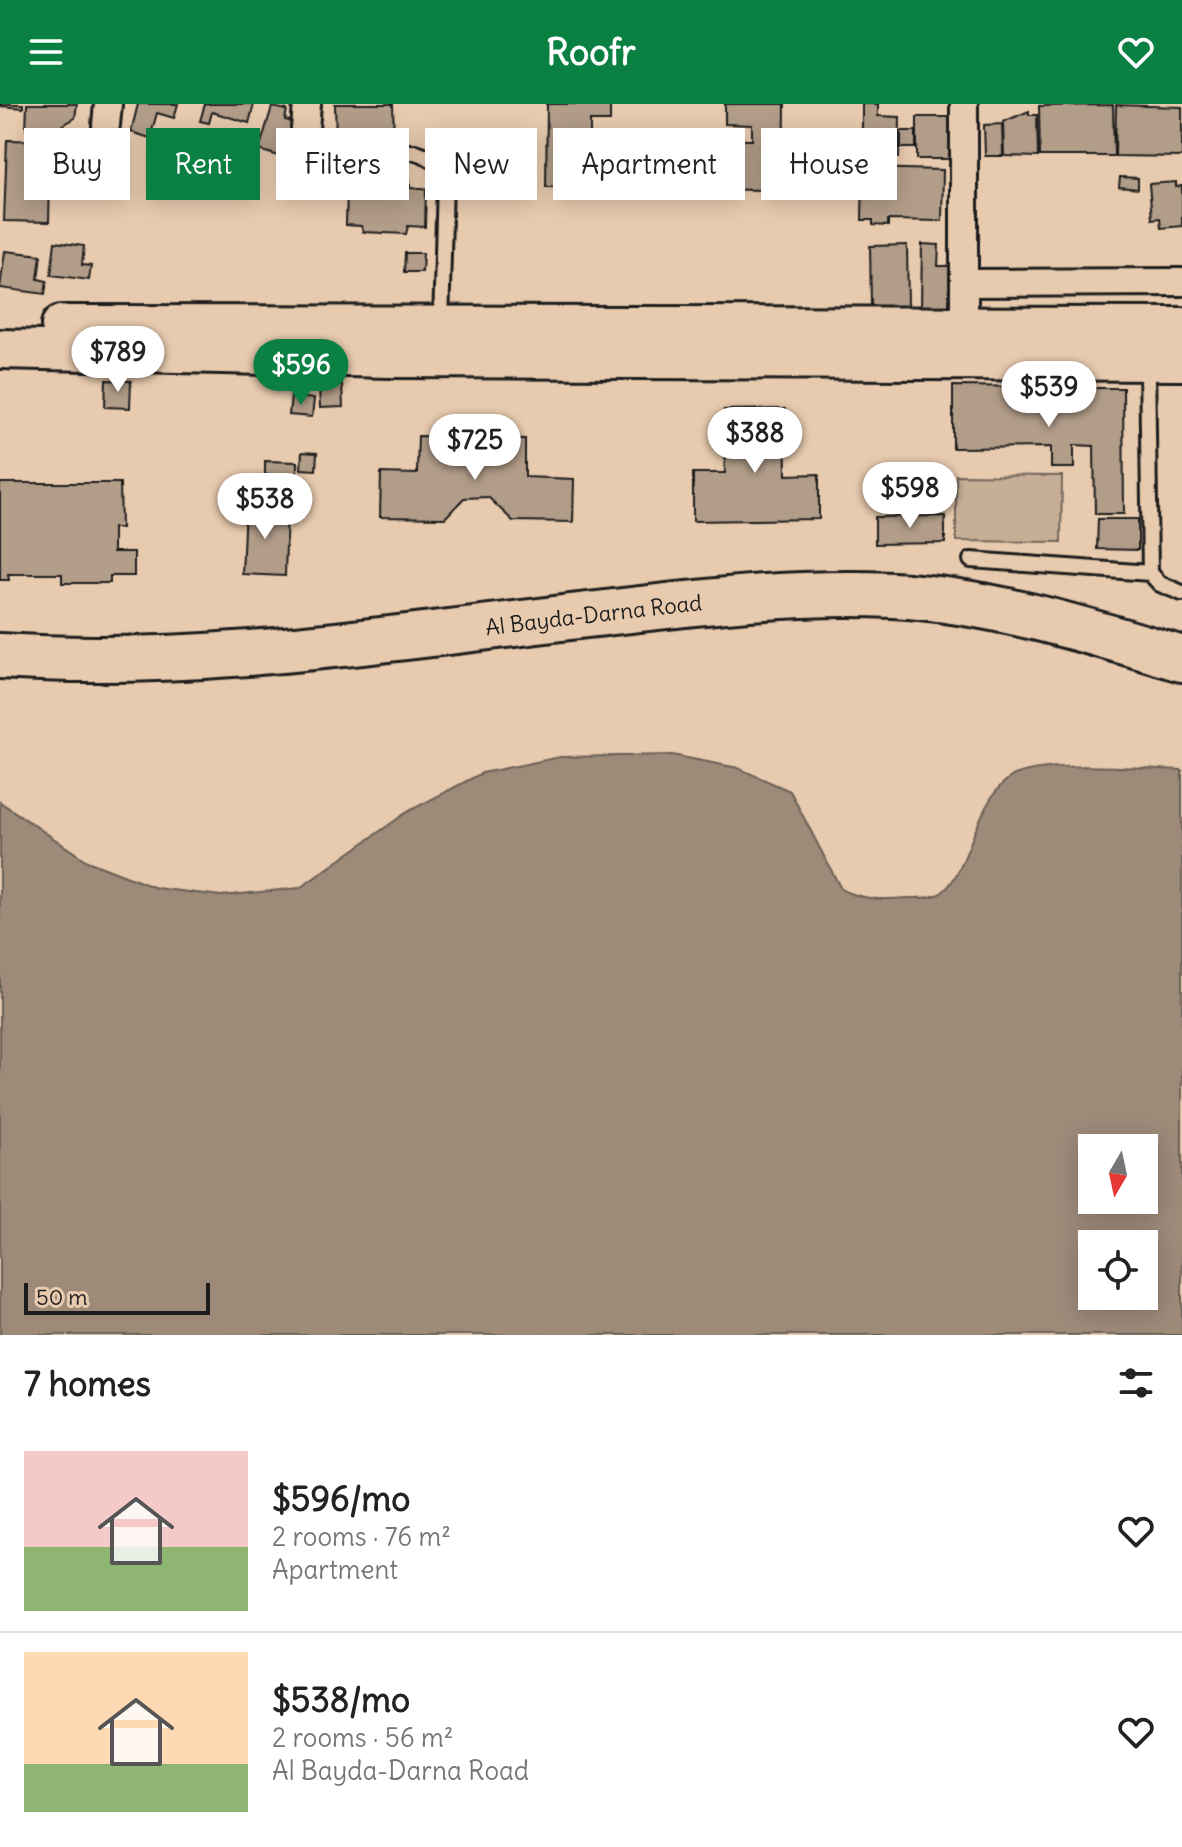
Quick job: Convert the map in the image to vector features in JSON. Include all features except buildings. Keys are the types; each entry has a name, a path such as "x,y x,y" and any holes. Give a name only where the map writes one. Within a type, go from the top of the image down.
{"highway":[{"name":"Al Bayda-Darna Road","path":"0,656 221,656 317,649 713,601 838,594 896,595 955,602 1041,621 1182,659"}],"street":[{"path":"964,104 964,344"},
{"path":"964,283 1182,282"},
{"path":"0,325 391,342 441,326 964,344 1164,361"},
{"path":"0,349 391,342 964,344 1182,327"}],"lane":[{"path":"409,152 425,155 439,167 445,182 441,326"},
{"path":"1150,573 1164,361"},
{"path":"971,560 1150,573 1160,584 1182,593"}],"shaded area":[{"path":"956,475 1062,476 1061,542 956,541"},
{"path":"672,755 738,768 790,791 841,889 881,899 930,897 947,888 998,788 1025,771 1068,767 1182,770 1182,1335 0,1335 0,802 87,861 156,888 221,896 300,888 407,812 482,773 560,757"}]}
